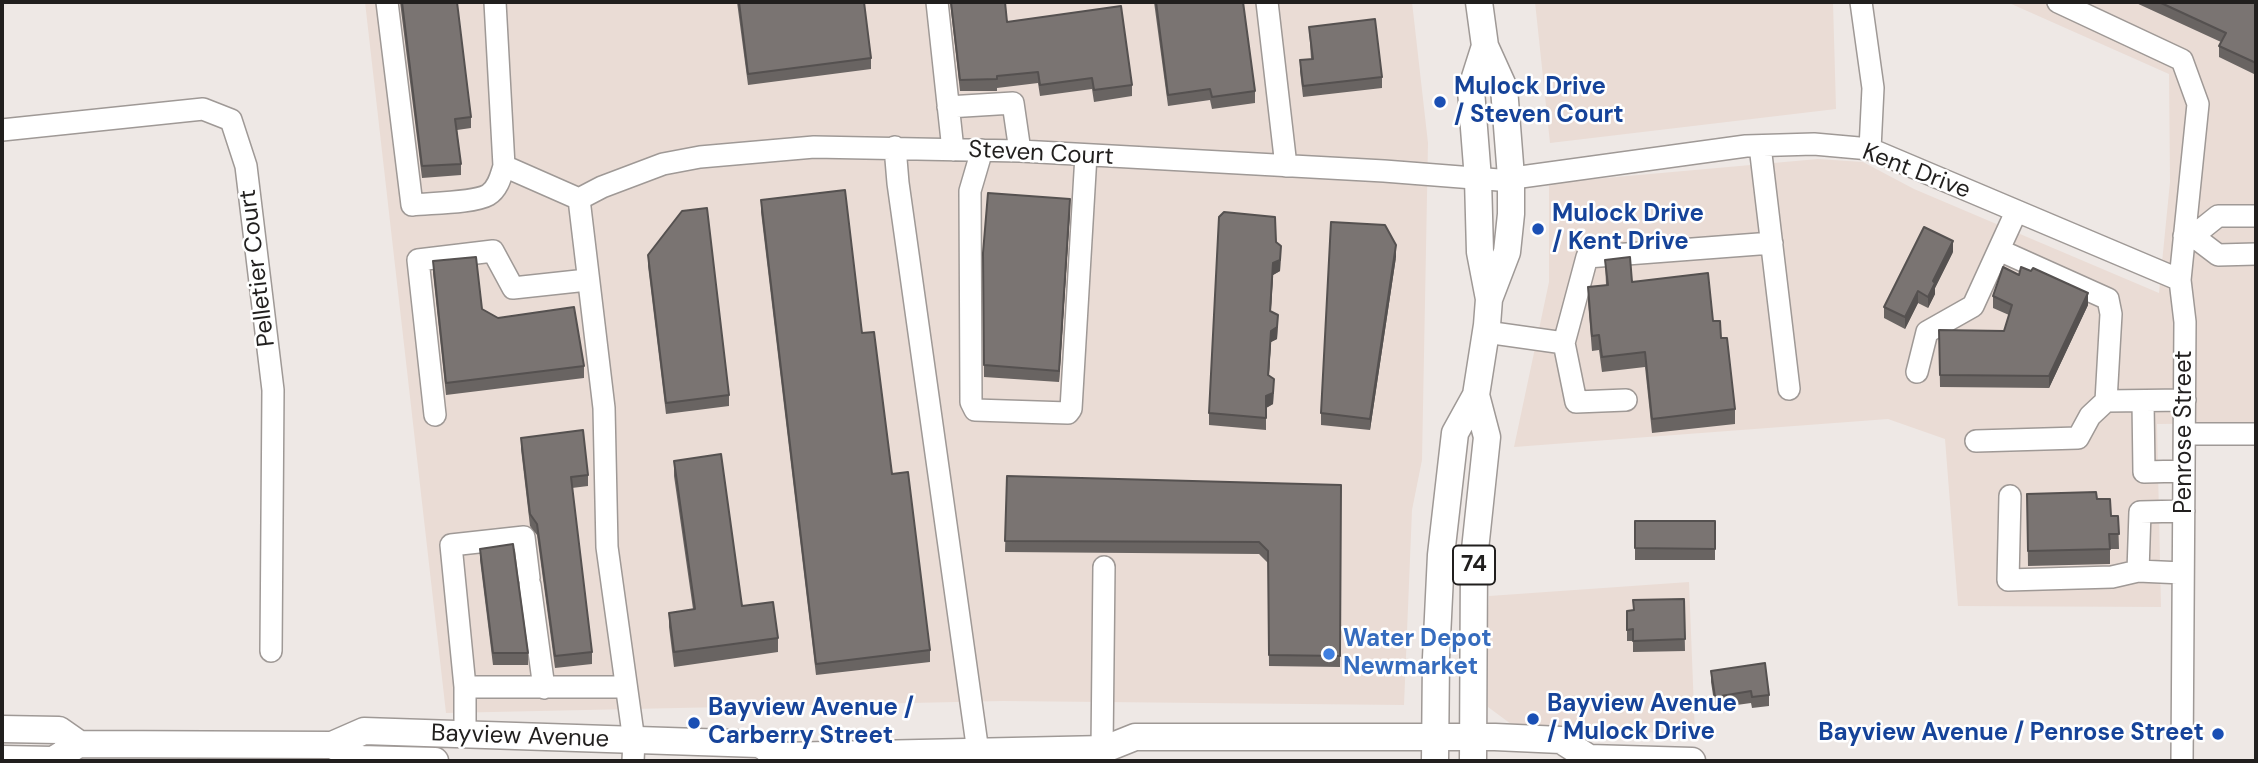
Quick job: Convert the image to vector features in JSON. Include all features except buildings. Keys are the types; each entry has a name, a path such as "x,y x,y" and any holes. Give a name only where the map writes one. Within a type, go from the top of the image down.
{"main road":[{"name":"74","path":"1434,749 1441,555 1455,433 1476,395 1489,299 1507,252 1511,214 1504,88 1485,46 1479,2"},
{"name":"74","path":"1485,46 1471,90 1478,178 1480,253 1489,299"},
{"name":"74","path":"1472,749 1474,559 1487,436 1476,395"},
{"name":"Bayview Avenue","path":"2,729 59,730 79,744"},
{"name":"Bayview Avenue","path":"2,759 53,760 79,744 332,745 364,732 465,735 634,751 759,744 776,759"},
{"path":"776,759 978,752 1111,753 1135,737 1434,749 1472,749 1562,740 1587,760 1692,761"},
{"name":"Bayview Avenue","path":"332,745 360,759 435,761"}],"street":[{"path":"387,2 412,205 477,198 489,194 497,186 504,166 495,2"},
{"path":"937,2 953,150"},
{"path":"1267,2 1286,166"},
{"path":"1861,2 1872,88 1870,149"},
{"name":"Penrose Street","path":"2057,2 2182,60 2198,104 2188,236 2180,280 2185,323 2182,761"},
{"path":"948,107 1013,103 1020,151"},
{"name":"Pelletier Court","path":"2,130 203,109 231,120 246,166 273,390 271,651"},
{"name":"Kent Drive","path":"1511,177 1760,146 1814,144 1870,149 2180,280"},
{"path":"1760,146 1789,389"},
{"name":"Steven Court","path":"579,199 602,187 663,164 700,157 814,147 1020,151 1499,180 1511,177"},
{"path":"895,148 978,752"},
{"path":"982,150 970,191 971,402 975,410 1068,413 1071,409 1086,155"},
{"path":"504,166 579,199 604,408 607,547 634,751"},
{"path":"1917,372 1927,332 1973,306 2017,212"},
{"path":"2256,216 2218,216 2188,236 2218,255 2256,254"},
{"path":"1626,400 1576,402 1564,343 1587,257 1772,243"},
{"path":"1999,250 2108,299 2111,314 2106,401"},
{"path":"435,415 418,260 493,251 513,288 587,281"},
{"path":"1486,332 1564,343"},
{"path":"1976,440 2078,439 2090,416 2106,401 2185,400"},
{"path":"2143,401 2144,472 2184,471"},
{"path":"2185,434 2256,433"},
{"path":"2010,496 2008,580 2112,577 2138,571 2183,573"},
{"path":"2138,571 2140,512 2184,510"},
{"path":"465,735 465,687 451,544 524,537 544,688"},
{"path":"1104,567 1111,753"},
{"path":"465,687 626,687"}],"shaded area":[{"path":"365,2 1412,2 1428,143 1422,460 1412,510 1404,705 1003,701 446,713"},
{"path":"1535,2 1833,2 1836,109 1550,143"},
{"path":"2007,2 2256,2 2256,423 2157,424 2161,607 1958,606 1945,439 1888,419 1514,447 1549,282 1549,183 1818,159 1863,162 1914,189 2159,293 2170,182 2169,74"},
{"path":"1689,582 1695,735 1511,724 1488,707 1486,642 1489,596"}],"place":[{"name":"Mulock Drive / Steven Court","path":"1440,102"},
{"name":"Mulock Drive / Kent Drive","path":"1538,229"},
{"name":"Water Depot Newmarket","path":"1329,654"},
{"name":"Bayview Avenue / Mulock Drive","path":"1533,719"},
{"name":"Bayview Avenue / Carberry Street","path":"694,723"},
{"name":"Bayview Avenue / Penrose Street","path":"2218,734"}]}
